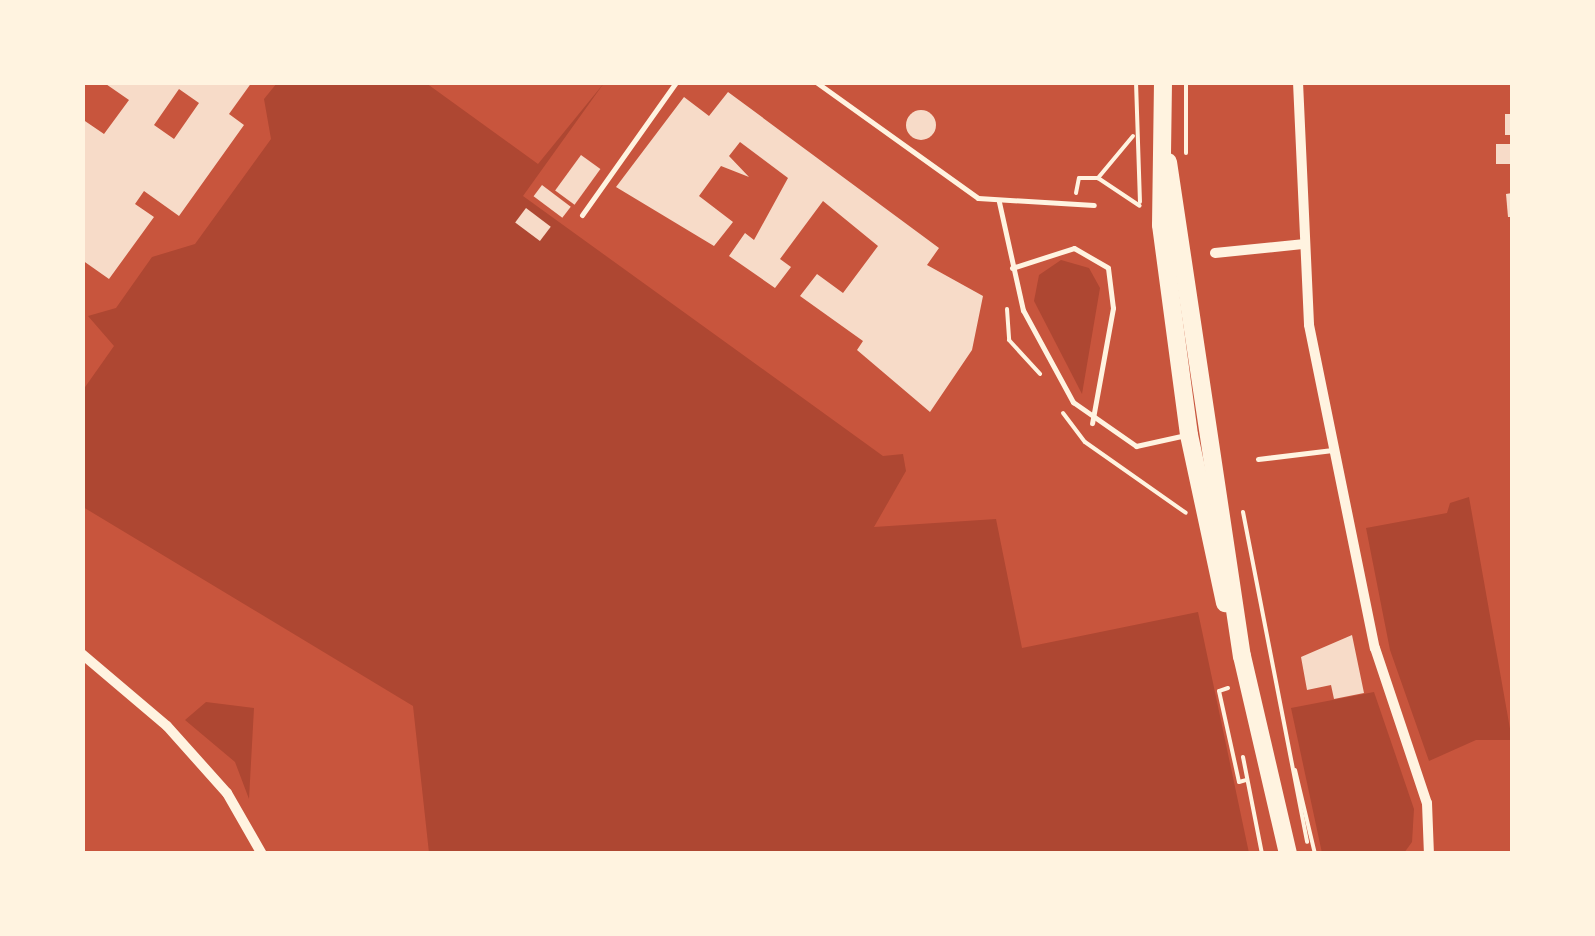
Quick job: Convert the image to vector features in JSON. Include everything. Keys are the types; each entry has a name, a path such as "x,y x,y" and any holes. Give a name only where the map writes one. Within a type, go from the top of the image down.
{"main road":[{"path":"1162,82 1168,162 1242,656 1288,854"},
{"path":"1168,162 1160,214 1189,434 1212,564 1242,656"}],"street":[{"path":"1298,82 1303,244 1335,450 1375,648 1427,803 1428,854"},
{"path":"1215,253 1303,244"},
{"path":"82,654 167,726 227,793 262,854"}],"lane":[{"path":"582,215 676,82"},
{"path":"816,82 978,198 1094,205"},
{"path":"999,202 1023,310 1092,423 1136,446 1189,434"},
{"path":"1012,268 1074,248 1108,268 1113,308 1092,423"},
{"path":"1258,459 1335,450"}],"path":[{"path":"1074,204 1079,178 1098,178 1140,206 1133,135 1136,82"},
{"path":"1186,82 1186,171"},
{"path":"1098,178 1133,135"},
{"path":"1241,503 1310,854"},
{"path":"1222,701 1228,688"}],"shaded area":[{"path":"277,83 426,83 538,164 604,83 523,196 883,456 903,454 906,471 874,527 996,519 1022,648 1198,612 1249,853 429,853 413,706 83,507 83,390 114,346 88,316 116,308 152,257 195,244 271,139 264,99"},
{"path":"1061,260 1089,268 1100,288 1082,394 1034,301 1039,275"},
{"path":"1469,497 1512,740 1476,740 1429,761 1390,650 1366,528 1447,513 1450,503"},
{"path":"1374,692 1414,809 1412,842 1404,853 1322,853 1291,708"},
{"path":"206,702 254,708 249,799 235,762 185,720"}],"building":[{"path":"103,82 252,82 229,114 244,125 179,216 144,191 135,204 154,217 109,279 82,260 82,119 104,134 129,100","holes":["179,89 199,103 174,139 154,125"]},
{"path":"728,92 939,248 927,265 983,296 972,350 930,412 857,350 863,341 800,296 817,274 843,293 878,246 823,201 780,259 791,267 775,288 729,256 745,233 754,240 788,178 740,142 729,156 749,177 721,166 699,196 733,222 714,246 616,187 684,97 709,116"},
{"path":"921,110 931,115 936,125 931,135 921,140 911,135 906,125 911,115"},
{"path":"1505,114 1512,114 1512,135 1505,135"},
{"path":"1496,144 1512,144 1512,164 1496,164"},
{"path":"581,155 600,169 575,205 555,191"},
{"path":"542,185 571,207 562,218 534,196"},
{"path":"1512,193 1512,217 1508,217 1506,194"},
{"path":"526,208 551,227 540,241 515,222"},
{"path":"1352,635 1364,693 1334,699 1331,685 1307,690 1301,657"}]}
